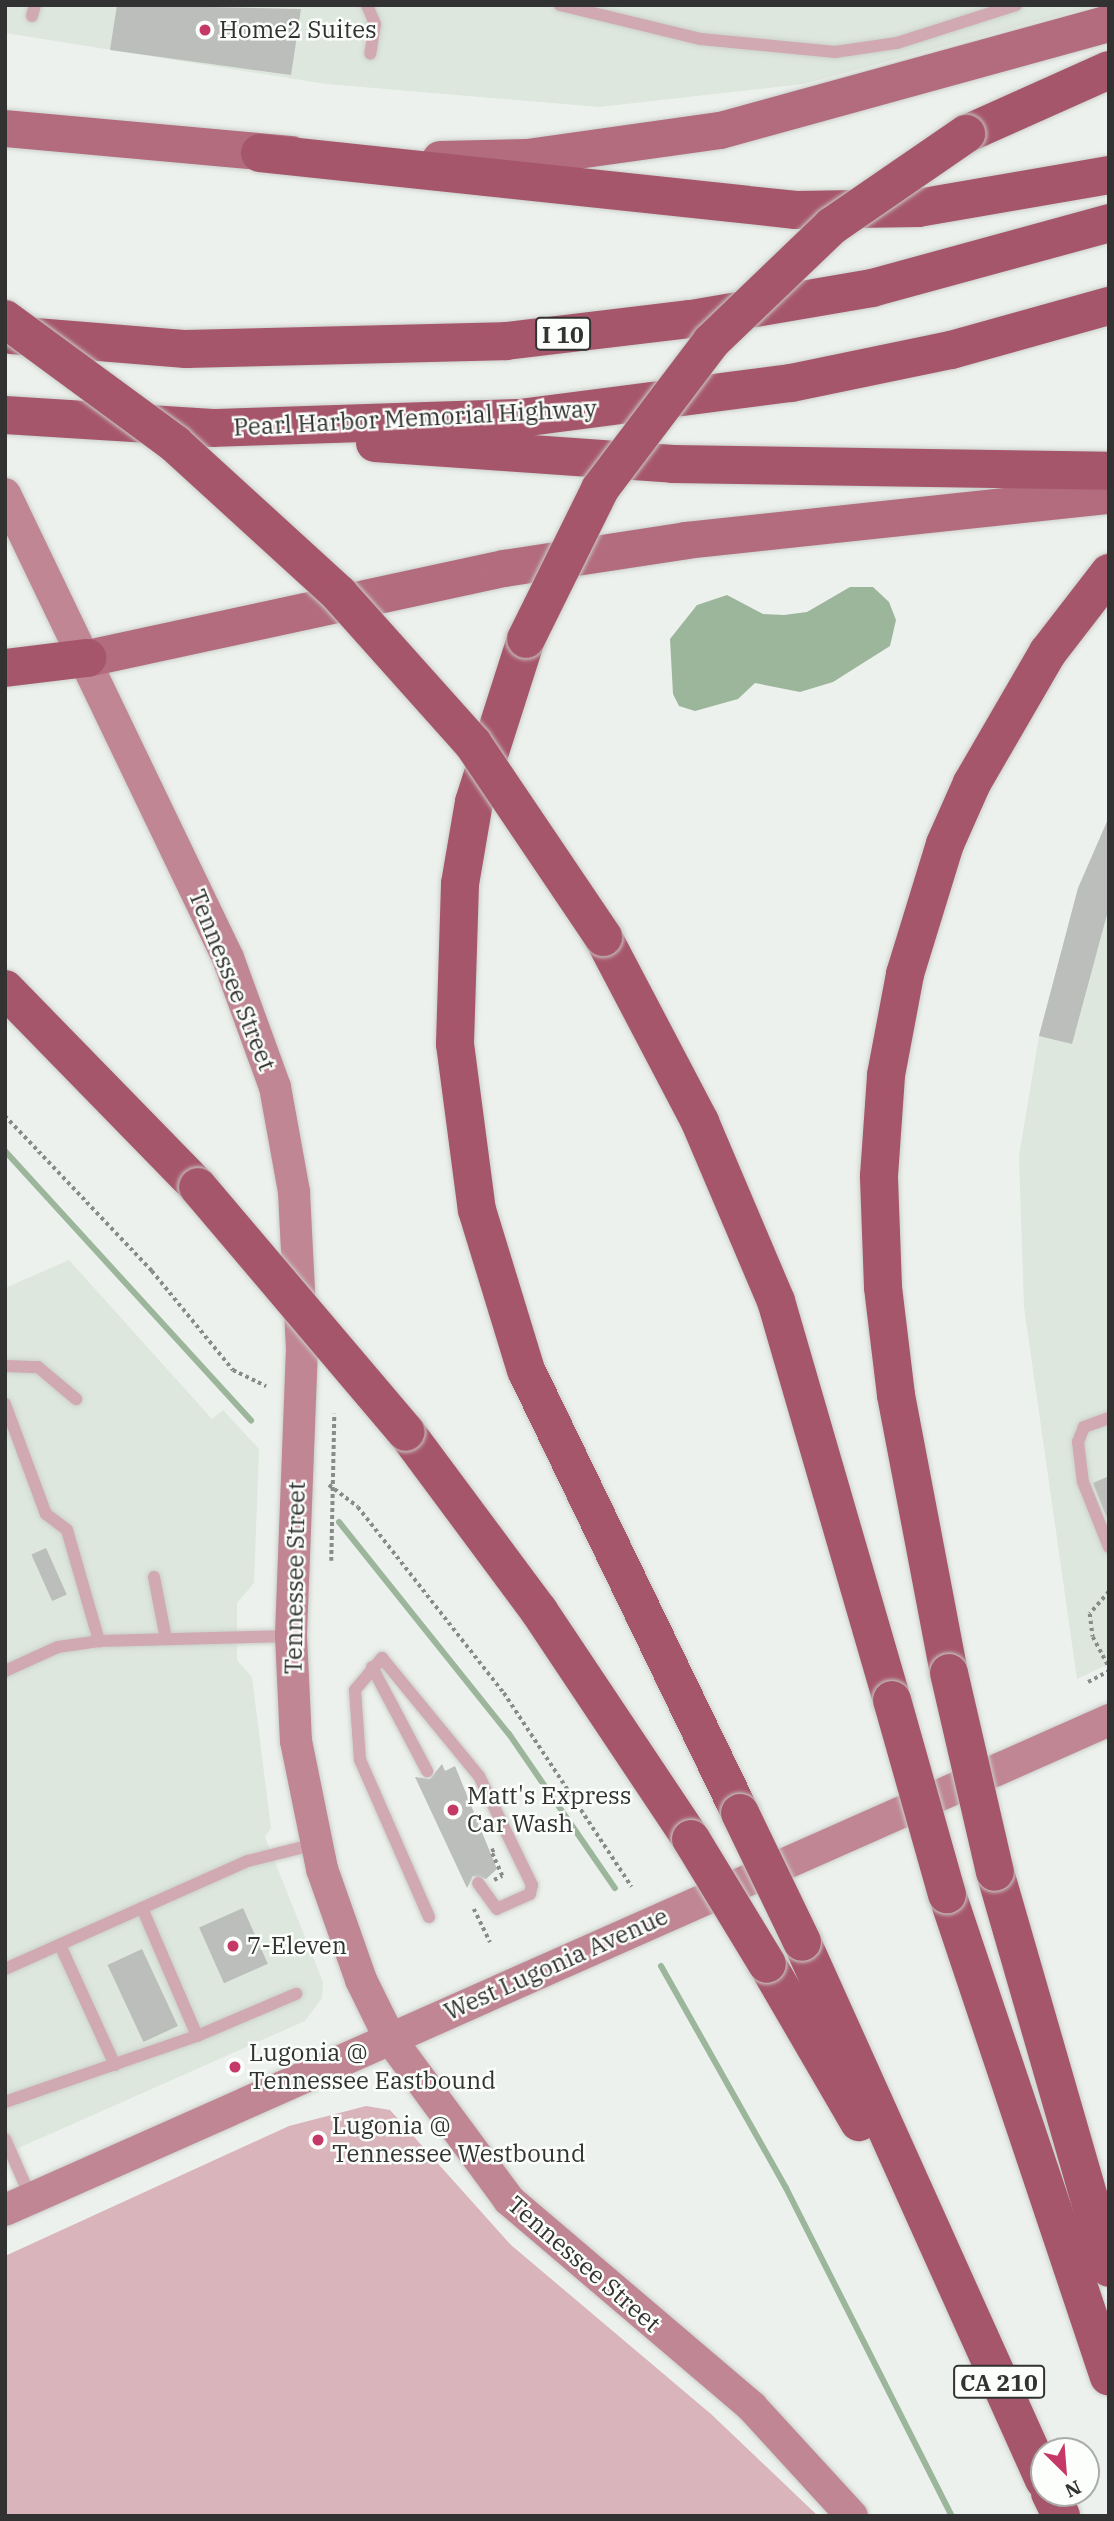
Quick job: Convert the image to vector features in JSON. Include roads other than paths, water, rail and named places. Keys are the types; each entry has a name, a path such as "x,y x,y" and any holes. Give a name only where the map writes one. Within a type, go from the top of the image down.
{"highway":[{"path":"953,2284 802,1942 526,1370 474,1197 455,1044 460,884 478,789 526,639 600,489 711,342 832,226 966,134 1109,70"},
{"path":"260,153 796,210 918,208 1109,175"},
{"name":"I 10","path":"5,334 199,349 506,341 691,319 872,288 1109,223"},
{"name":"Pearl Harbor Memorial Highway","path":"5,415 213,428 521,418 636,406 951,350 1109,306"},
{"path":"5,319 175,444 339,594 473,744 603,937 700,1122 771,1290 947,1894 1109,2377"},
{"path":"213,428 521,457 1109,471"},
{"path":"1107,575 1006,720 951,831 905,974 886,1075 879,1176 883,1287 896,1395 949,1674 995,1872 1109,2268"},
{"path":"5,668 87,658"},
{"path":"5,989 198,1187 406,1432 539,1611 691,1839 953,2284"},
{"name":"CA 210","path":"953,2284 1030,2450"}],"main road":[{"path":"5,128 260,153 527,157 642,145 720,130 1109,23"},
{"name":"Tennessee Street","path":"5,494 87,658 254,1023 286,1140 301,1307 291,1636 298,1755 316,1844 361,1980 389,2038 509,2200 752,2407 852,2516"},
{"path":"87,658 504,568 687,540 1109,495"},
{"name":"West Lugonia Avenue","path":"18,2204 1109,1720"}],"lane":[{"path":"367,5 375,24 370,54"},
{"path":"560,5 701,40 835,52 897,43 1016,5"},
{"path":"5,1366 38,1367 76,1399"},
{"path":"5,1404 46,1514 67,1530 100,1641"},
{"path":"1108,1418 1084,1427 1078,1452 1109,1547"},
{"path":"154,1577 166,1639"},
{"path":"5,1671 58,1647 100,1641 291,1636"},
{"path":"377,1662 427,1771"},
{"path":"377,1662 479,1776 532,1885 530,1894 497,1909 479,1885"},
{"path":"377,1662 355,1690 360,1760 429,1917"},
{"path":"5,1969 248,1861 316,1844"},
{"path":"142,1908 197,2036"},
{"path":"60,1945 115,2065"},
{"path":"5,2102 197,2036 296,1994"},
{"path":"5,2139 18,2204"}],"waterway":[{"path":"5,1151 251,1420"},
{"path":"339,1522 509,1734 615,1888"},
{"path":"661,1966 786,2188 952,2516"}],"place":[{"name":"Home2 Suites","path":"205,30"},
{"name":"Matt's Express Car Wash","path":"453,1810"},
{"name":"7-Eleven","path":"233,1946"},
{"name":"Lugonia @ Tennessee Eastbound","path":"235,2067"},
{"name":"Lugonia @ Tennessee Westbound","path":"318,2140"}]}
